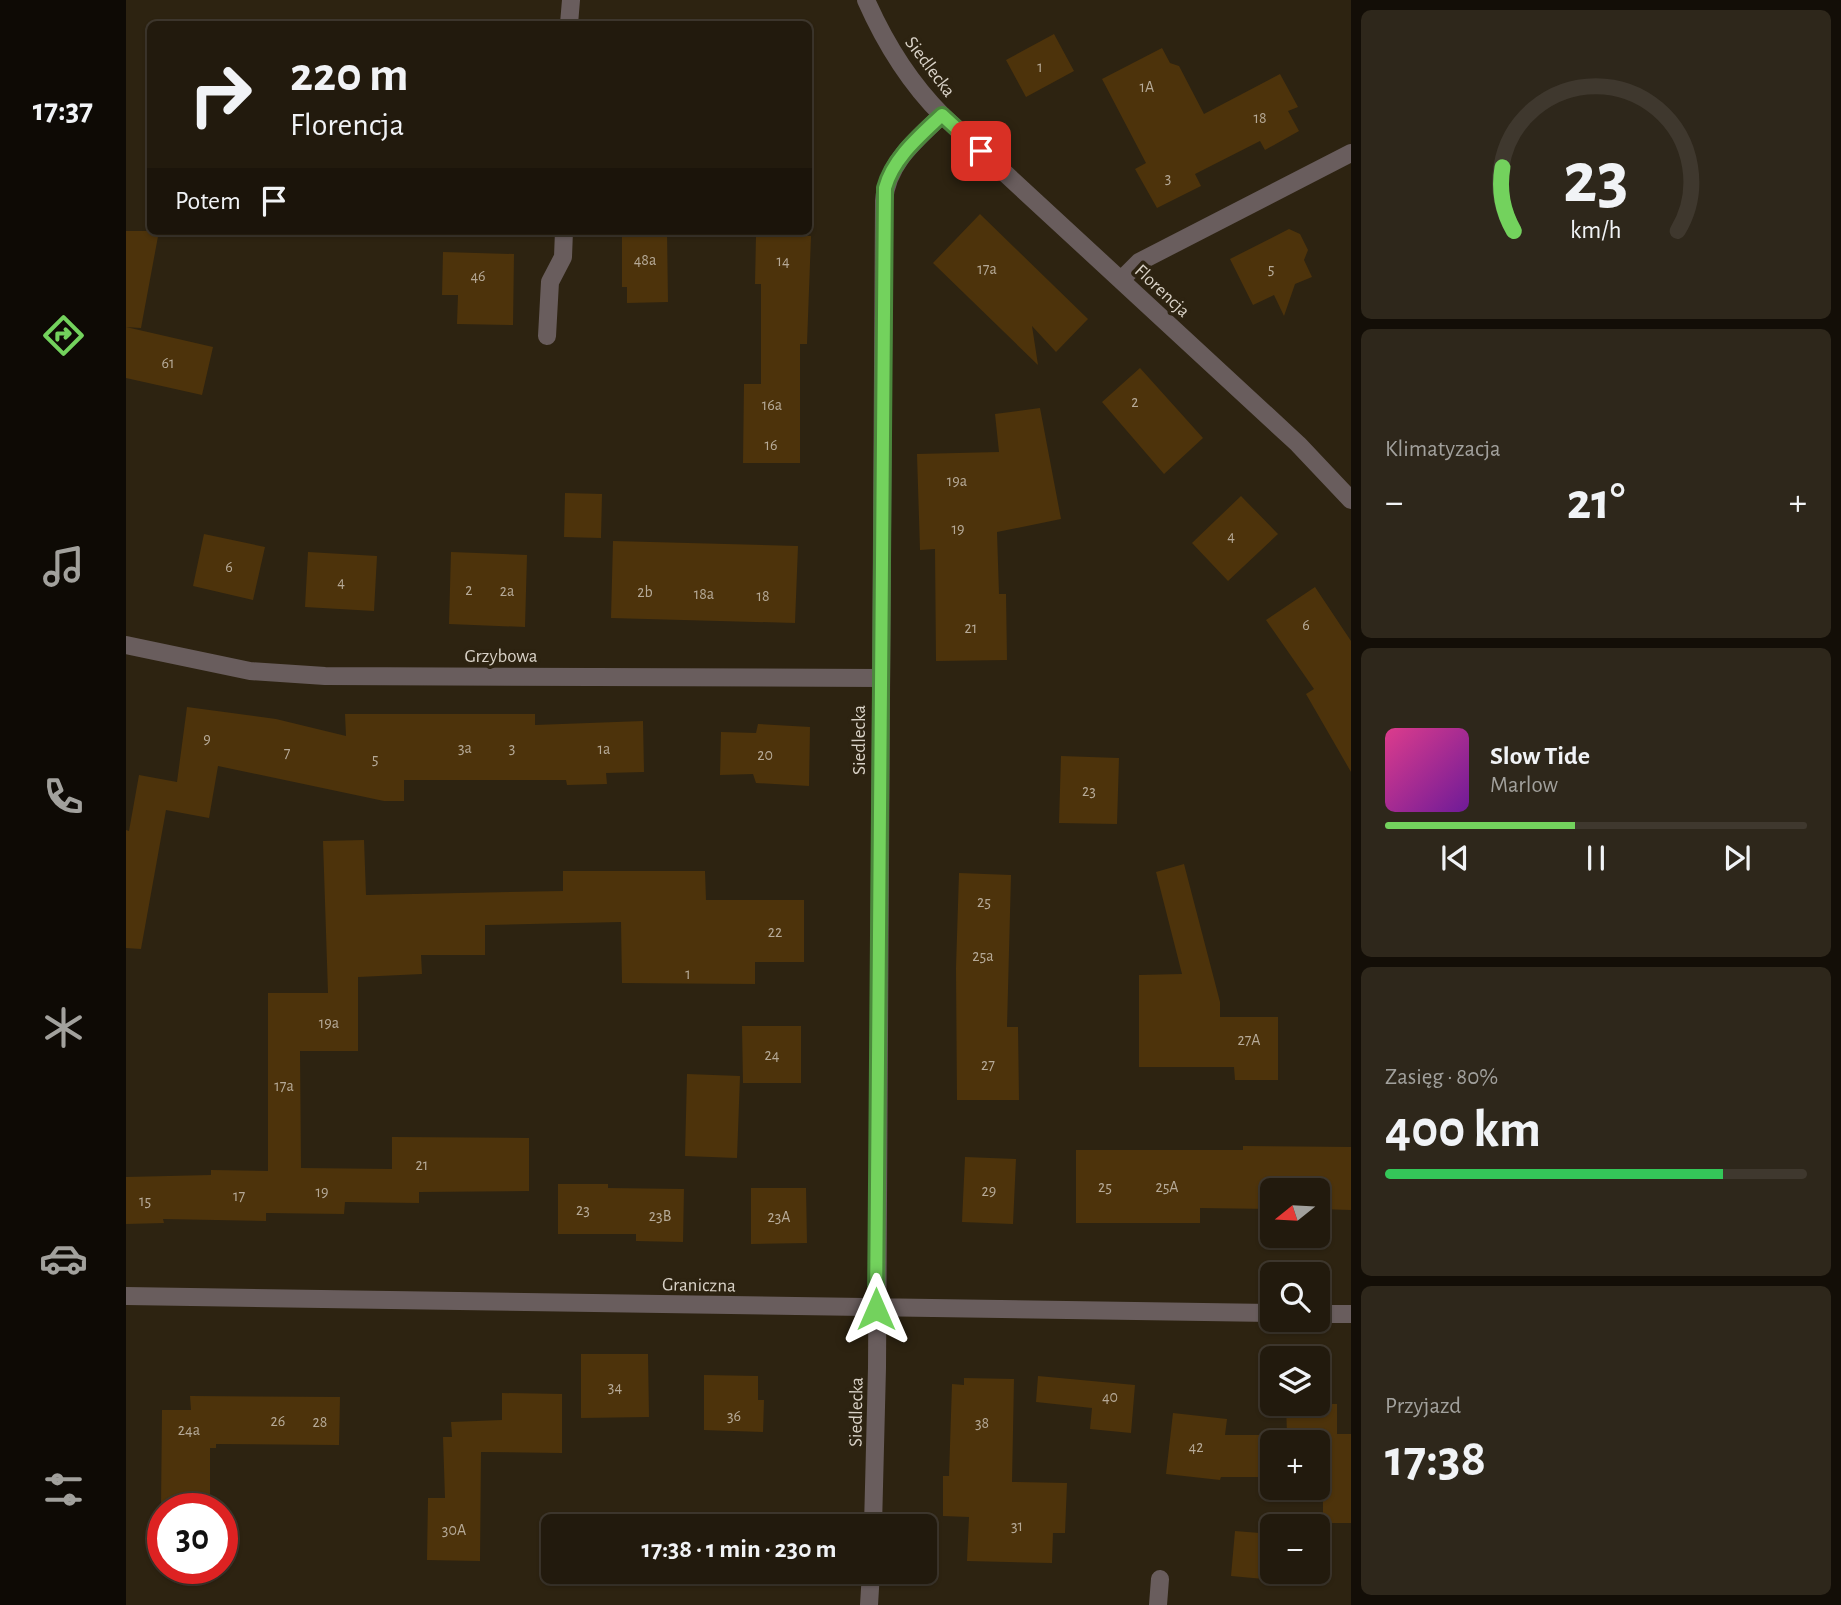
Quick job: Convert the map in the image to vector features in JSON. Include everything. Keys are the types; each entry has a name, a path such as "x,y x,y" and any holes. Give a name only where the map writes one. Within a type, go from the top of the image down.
{"street":[{"path":"569,21 571,0"},
{"name":"Siedlecka","path":"866,0 876,23 907,76 942,115 897,163 890,172 885,188 873,1514"},
{"name":"Florencja","path":"942,115 1298,444 1351,500"},
{"path":"1121,280 1139,262 1351,153"},
{"path":"547,336 550,282 563,257 564,235"},
{"name":"Grzybowa","path":"126,645 250,671 325,676 880,678"},
{"name":"Graniczna","path":"126,1296 1260,1313"},
{"path":"1330,1314 1351,1314"},
{"path":"1158,1605 1160,1579"},
{"path":"869,1605 870,1584"}],"building":[{"path":"1054,34 1074,71 1026,97 1006,60"},
{"path":"1162,48 1170,63 1179,66 1204,114 1280,74 1298,107 1288,111 1299,131 1265,150 1260,141 1195,174 1201,186 1157,208 1135,169 1146,163 1102,79"},
{"path":"980,214 1088,319 1056,352 1032,326 1038,365 933,263"},
{"path":"1289,229 1300,234 1308,250 1304,260 1312,277 1295,284 1284,316 1274,295 1253,305 1230,259"},
{"path":"126,231 147,231 147,235 158,235 141,328 126,327"},
{"path":"622,235 667,235 668,302 627,303 627,287 622,287"},
{"path":"756,235 811,236 807,344 800,344 800,463 743,463 744,384 761,384 761,284 755,284"},
{"path":"443,252 514,254 513,325 457,324 458,295 442,295"},
{"path":"126,327 213,347 202,395 126,378"},
{"path":"1140,368 1203,438 1164,474 1102,402"},
{"path":"1040,408 1061,519 997,532 999,594 1006,594 1007,660 936,661 935,549 920,550 917,454 999,452 995,414"},
{"path":"565,493 602,494 601,538 564,537"},
{"path":"1241,496 1278,534 1228,581 1192,543"},
{"path":"204,534 265,547 253,600 193,586"},
{"path":"613,541 798,546 795,623 611,618"},
{"path":"308,552 377,556 374,611 305,607"},
{"path":"451,552 527,555 525,627 449,624"},
{"path":"1315,587 1351,641 1351,772 1306,694 1314,689 1266,620"},
{"path":"187,707 276,719 346,736 345,714 535,714 535,725 643,721 644,772 606,773 607,784 567,785 566,780 404,780 404,801 384,801 218,766 209,818 166,810 141,949 126,948 126,830 129,831 139,775 177,782"},
{"path":"758,724 810,727 809,786 756,783 753,774 720,775 721,732 756,733"},
{"path":"1061,756 1119,758 1117,824 1059,823"},
{"path":"364,840 366,895 563,891 563,871 705,871 706,900 804,900 804,962 755,962 755,984 622,983 621,922 485,925 485,955 421,955 422,974 358,977 358,1051 300,1051 301,1168 392,1169 392,1137 529,1138 529,1191 419,1192 419,1203 345,1202 344,1214 266,1213 266,1221 163,1219 164,1223 126,1224 126,1177 211,1175 211,1170 268,1171 268,993 328,993 323,841"},
{"path":"1184,864 1220,1002 1220,1017 1278,1017 1278,1080 1235,1080 1234,1067 1139,1067 1139,975 1182,974 1156,872"},
{"path":"959,873 1011,875 1007,1027 1018,1027 1019,1100 957,1100 956,968"},
{"path":"742,1026 801,1026 801,1083 743,1083"},
{"path":"687,1074 740,1076 737,1158 685,1156"},
{"path":"1243,1146 1351,1147 1351,1210 1330,1209 1330,1178 1260,1178 1260,1209 1200,1208 1200,1223 1076,1223 1076,1150 1243,1150"},
{"path":"965,1157 1016,1159 1013,1224 962,1222"},
{"path":"558,1184 684,1189 683,1242 636,1241 636,1234 558,1234"},
{"path":"751,1188 806,1188 807,1243 751,1244"},
{"path":"581,1354 648,1354 649,1417 581,1418"},
{"path":"704,1375 758,1376 758,1400 764,1400 763,1432 704,1430"},
{"path":"1038,1376 1135,1385 1131,1433 1090,1429 1092,1408 1036,1402"},
{"path":"964,1378 1014,1379 1012,1482 1067,1483 1065,1533 1053,1533 1052,1563 967,1561 969,1517 943,1516 943,1476 949,1476 952,1384 964,1385"},
{"path":"502,1393 562,1394 562,1453 481,1452 480,1561 427,1560 428,1498 445,1498 443,1437 452,1437 451,1422 502,1420"},
{"path":"190,1396 340,1397 339,1445 216,1444 216,1448 210,1448 210,1493 161,1493 162,1410 191,1410"},
{"path":"1330,1404 1337,1404 1337,1434 1351,1434 1351,1523 1330,1523 1330,1514 1323,1514 1323,1500 1330,1500 1330,1430 1287,1430 1286,1416 1330,1416"},
{"path":"1173,1413 1227,1419 1225,1435 1260,1435 1260,1477 1221,1477 1220,1480 1166,1474"},
{"path":"1235,1531 1260,1533 1260,1579 1231,1576"}],"route":[{"path":"876,1309 885,188 890,172 897,163 942,115 981,151"}]}
